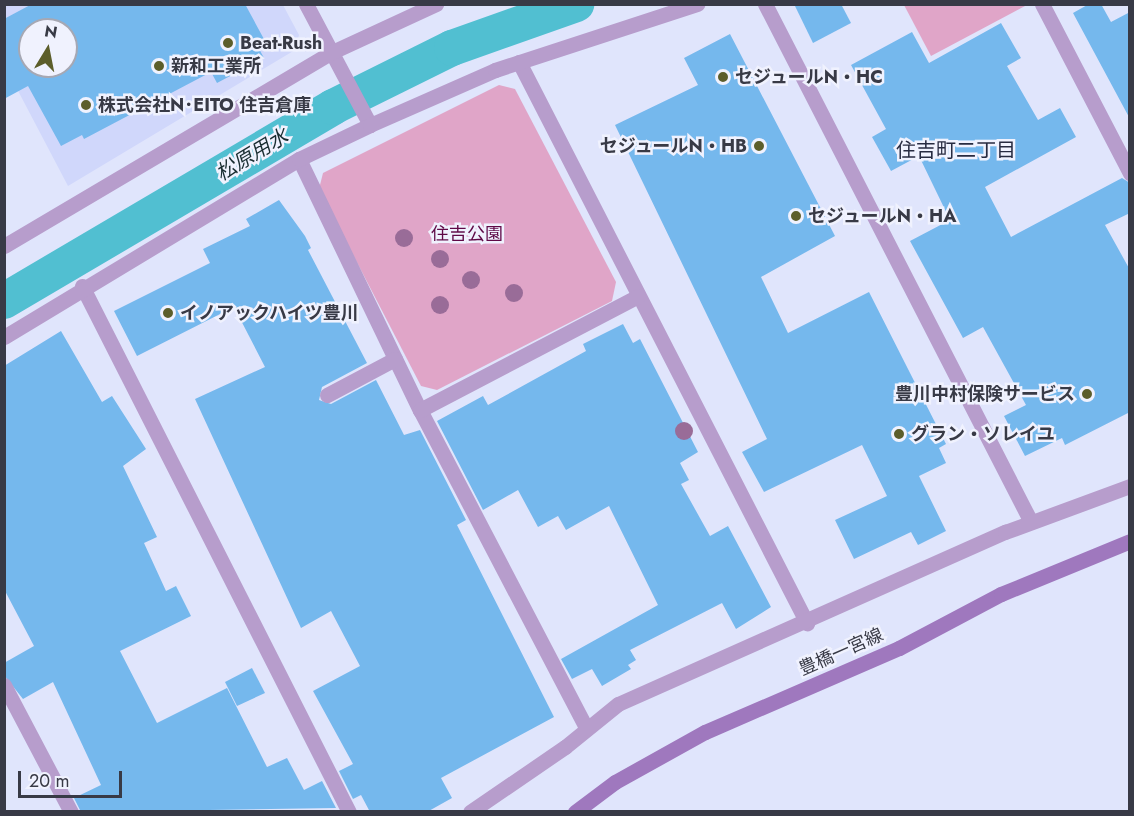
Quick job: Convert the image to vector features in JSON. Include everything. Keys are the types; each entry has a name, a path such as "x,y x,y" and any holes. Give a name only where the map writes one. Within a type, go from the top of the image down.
{"main road":[{"name":"豊橋一宮線","path":"576,812 615,782 705,732 899,648 1001,594 1130,541"}],"street":[{"path":"306,4 366,119"},
{"path":"4,246 334,59 436,4"},
{"path":"4,337 82,286 366,119 519,62 697,4"},
{"path":"765,4 1031,522"},
{"path":"1042,4 1130,173"},
{"path":"519,62 807,623"},
{"path":"299,159 420,410 586,728"},
{"path":"82,286 349,812"},
{"path":"420,410 638,296"},
{"path":"327,395 395,359"},
{"path":"470,812 618,704 807,623 1031,522 1130,486"},
{"path":"4,685 70,812"}],"shaded area":[{"path":"4,5 283,5 299,35 295,50 68,186 5,66"}],"green space":[{"path":"904,5 1027,5 931,56"},
{"name":"住吉公園","path":"499,85 515,89 616,282 612,301 437,390 421,386 319,189 323,173"}],"building":[{"path":"32,4 245,4 265,41 257,45 264,58 217,83 211,72 84,139 82,135 61,146 28,86 4,99 4,19"},
{"path":"794,4 841,4 851,23 813,43"},
{"path":"1089,4 1101,4 1111,22 1130,12 1130,119 1073,13"},
{"path":"1001,23 1021,58 1007,66 1038,120 1060,108 1076,137 985,187 1011,237 1122,178 1130,183 1130,213 1105,225 1130,270 1130,412 1065,445 1062,438 1025,456 1004,416 1026,405 983,327 963,338 910,241 950,220 919,156 891,171 872,137 886,129 851,65 912,32 929,63"},
{"path":"730,34 835,236 761,277 788,333 869,292 946,444 939,448 946,463 919,476 946,531 918,545 911,532 854,559 835,520 887,496 862,445 764,492 742,452 767,439 615,125 698,85 684,58"},
{"path":"279,200 305,236 311,248 308,250 367,363 322,387 319,400 331,404 376,380 404,435 420,430 466,520 457,525 554,717 441,778 452,798 427,812 370,812 361,795 353,799 339,771 353,764 313,691 360,666 331,611 301,628 195,399 265,367 234,307 137,356 114,311 210,263 203,249 250,226 246,219"},
{"path":"623,324 633,343 640,339 698,452 680,463 689,480 681,484 710,536 728,526 771,607 736,629 722,603 630,650 636,660 628,665 631,669 602,686 592,669 572,679 561,659 658,605 609,506 566,530 558,516 538,527 518,490 483,510 437,421 483,396 488,405 586,351 583,344"},
{"path":"61,331 102,402 112,396 146,449 123,466 157,537 144,543 166,591 176,586 191,616 120,651 157,723 227,688 267,767 287,758 304,790 322,781 336,808 81,812 74,798 101,785 53,682 23,699 4,675 4,663 34,646 4,589 4,366"},
{"path":"252,668 265,693 237,706 225,682"}],"waterway":[{"name":"松原用水","path":"4,301 333,107 452,48 576,4"}],"place":[{"name":"Beat-Rush","path":"228,43"},
{"name":"新和工業所","path":"159,66"},
{"name":"セジュールN・HC","path":"723,77"},
{"name":"株式会社N･EITO 住吉倉庫","path":"86,105"},
{"name":"セジュールN・HB","path":"759,146"},
{"name":"セジュールN・HA","path":"796,216"},
{"name":"イノアックハイツ豊川","path":"168,313"},
{"name":"豊川中村保険サービス","path":"1087,394"},
{"name":"グラン・ソレイユ","path":"899,434"}],"district":[{"name":"住吉町二丁目","path":"956,150"}]}
